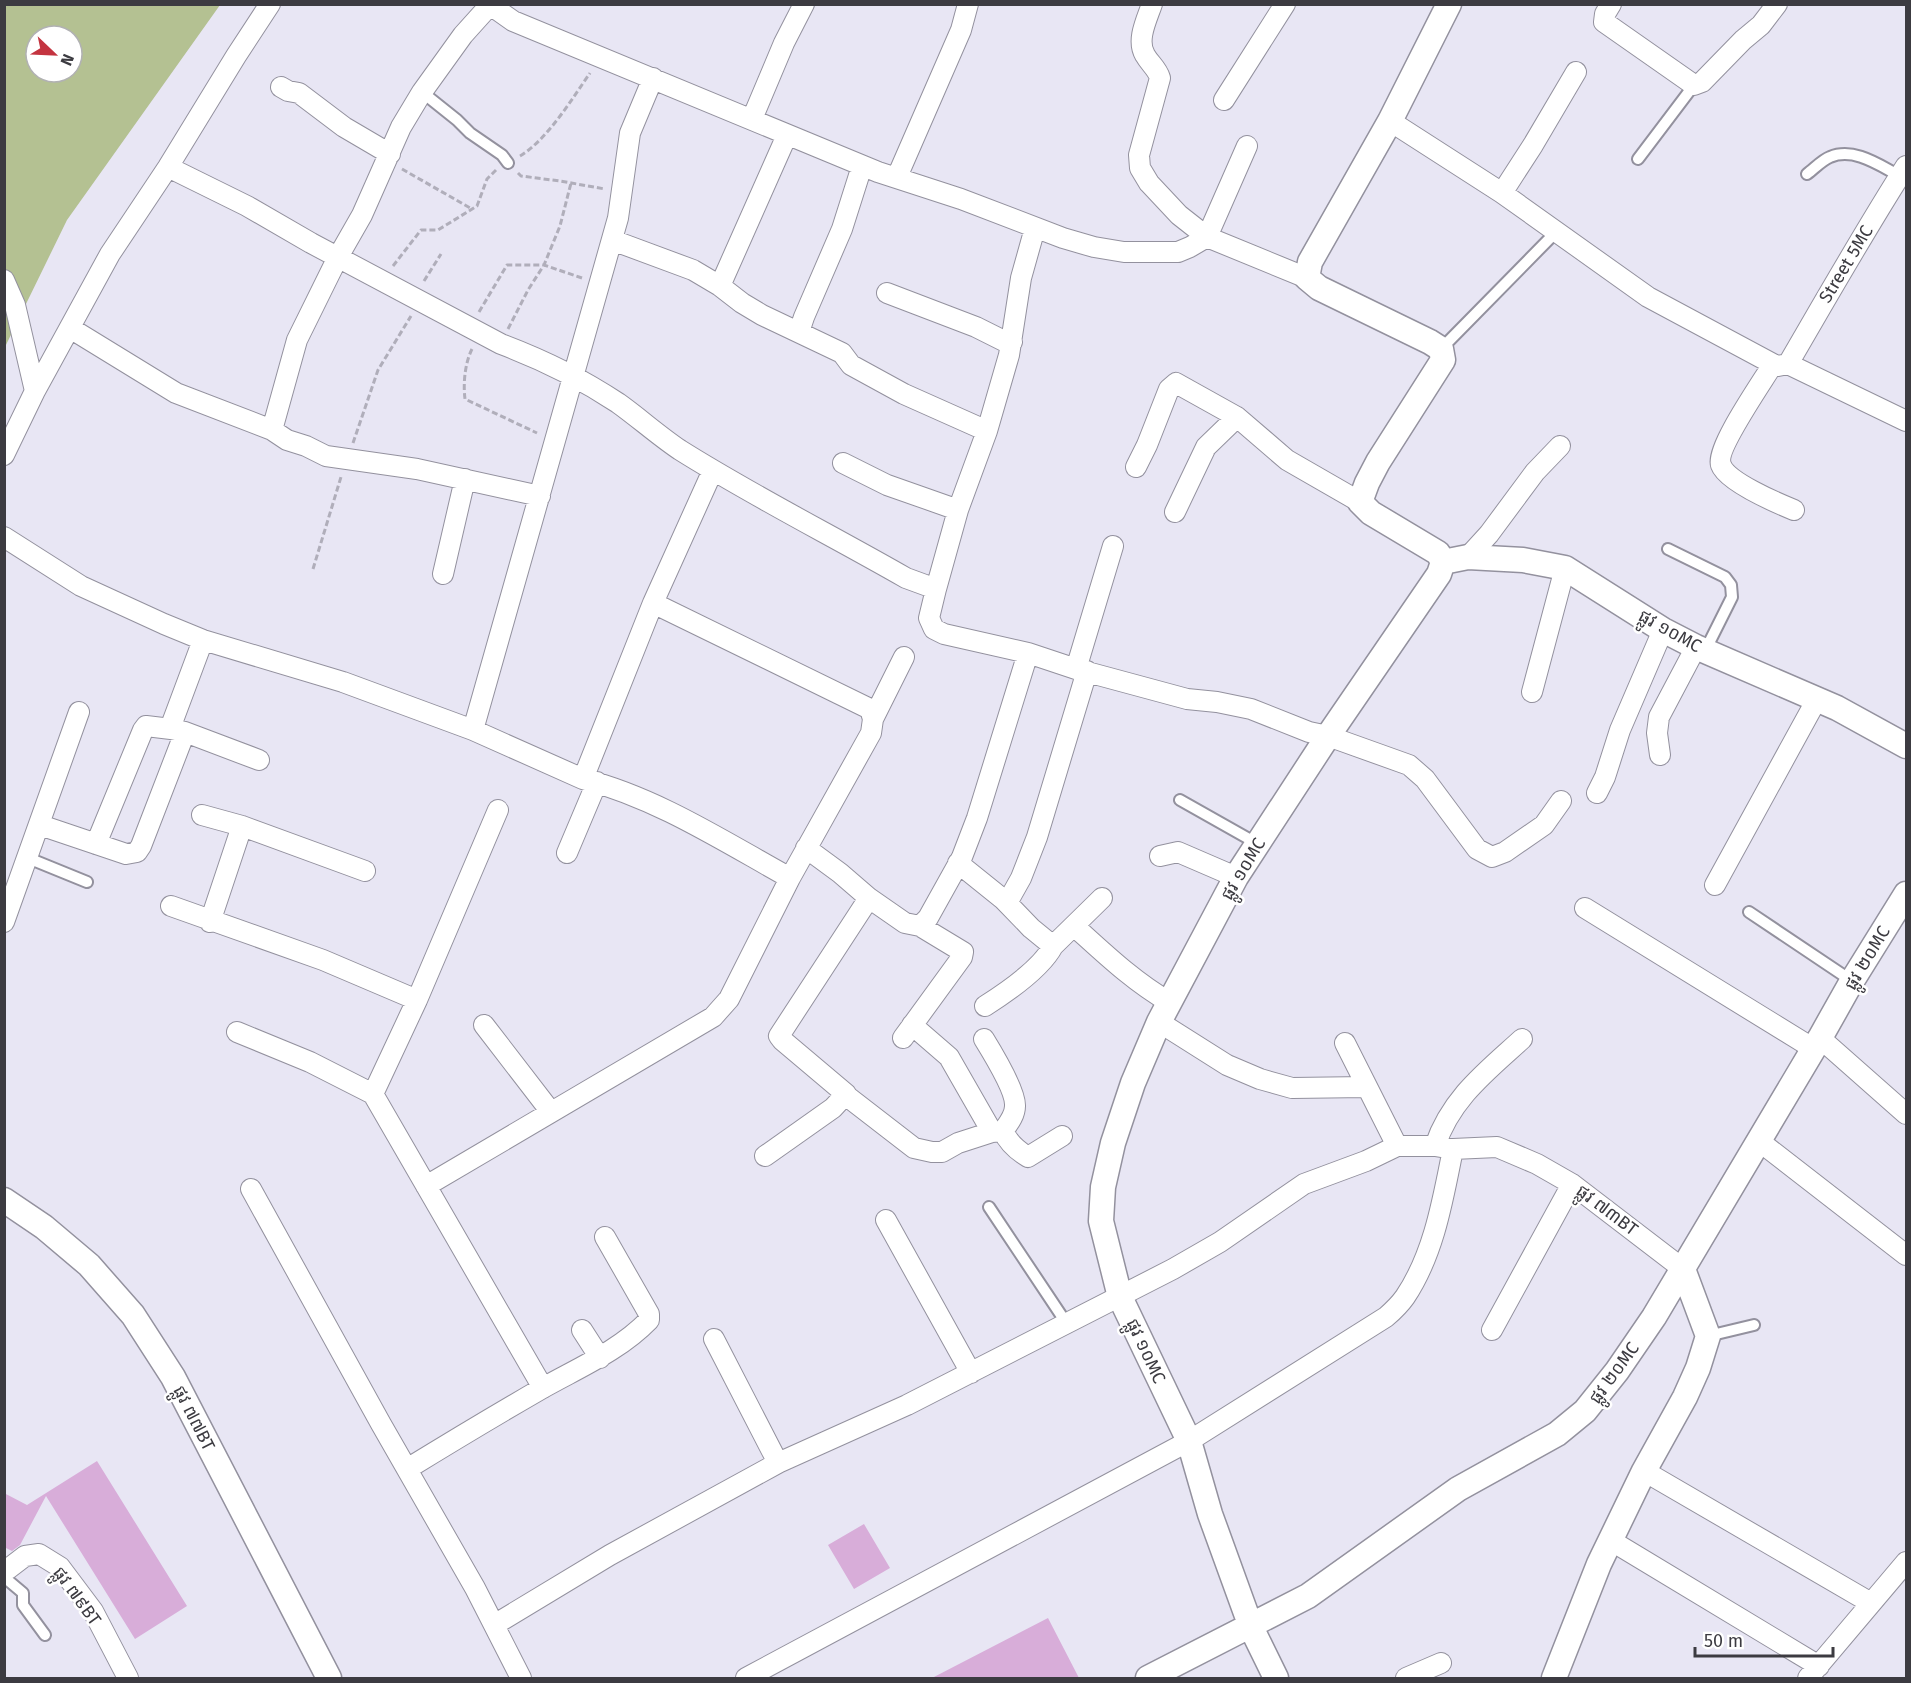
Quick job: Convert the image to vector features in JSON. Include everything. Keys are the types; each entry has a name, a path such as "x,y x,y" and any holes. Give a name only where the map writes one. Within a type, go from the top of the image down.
{"street":[{"path":"4,455 35,391 110,254 168,167 270,4"},
{"path":"752,119 784,43 804,4"},
{"path":"898,178 961,30 968,4"},
{"path":"1152,4 1141,47 1159,72 1160,78 1139,155 1140,168 1149,183 1179,215 1207,237 1307,278 1319,288 1441,349 1443,360 1378,462 1360,502"},
{"path":"1224,100 1285,4"},
{"path":"1307,278 1310,262 1390,121 1449,4"},
{"path":"1611,4 1605,14 1604,22 1694,85 1702,82 1743,39 1761,25 1777,4"},
{"path":"272,430 297,340 338,257 362,215 401,127 463,35 489,5 513,21 862,166 1094,247 1124,252 1178,252 1207,237 1247,146"},
{"path":"1502,194 1576,72"},
{"path":"473,730 618,218 630,133 653,78"},
{"path":"281,87 299,93 389,157"},
{"path":"1390,121 1502,194 1648,297 1781,364 1906,422"},
{"path":"720,286 787,135"},
{"path":"799,332 842,230 862,166"},
{"path":"168,167 247,206 501,344 573,376 617,402 677,448 713,470 906,578 936,589"},
{"name":"Street 5MC","path":"1794,510 1762,496 1736,479 1722,468 1721,454 1727,440 1781,364 1903,171"},
{"path":"1035,228 1021,278 1012,342 987,431 958,510 936,589 929,618 934,629 944,634 1028,653 1187,699 1251,709 1309,732 1328,736 1409,765 1425,779 1477,849 1492,857 1505,852 1544,825 1561,801"},
{"path":"612,240 693,270 752,309 842,353 851,365 904,394 987,431"},
{"path":"4,280 15,305 35,391"},
{"path":"887,293 1012,342"},
{"path":"70,328 176,393 272,430 287,441 306,446 326,456 417,469 540,496"},
{"path":"1136,467 1169,389 1176,383 1237,417 1287,460 1360,502 1371,513 1438,553 1443,562"},
{"path":"1174,512 1206,447 1237,417"},
{"path":"1468,557 1535,472 1560,446"},
{"path":"843,463 886,486 958,510"},
{"path":"567,853 653,603 713,470"},
{"path":"443,574 465,479"},
{"path":"4,537 81,586 203,640 343,682 473,730 590,781 666,810 790,878"},
{"path":"1007,903 1022,878 1037,837 1113,546"},
{"name":"ផ្លូវ ១០MC","path":"1276,1678 1251,1627 1210,1514 1189,1441 1120,1297 1101,1221 1103,1186 1113,1143 1133,1083 1164,1012 1236,877 1439,573 1443,562 1468,557 1523,560 1565,568 1663,630 1816,699 1872,726 1906,746"},
{"path":"1532,692 1565,568"},
{"path":"653,603 857,701 870,709 873,719"},
{"path":"1597,793 1605,777 1620,730 1663,630"},
{"path":"178,731 172,723 203,640"},
{"path":"1660,755 1657,733 1659,717 1701,649"},
{"path":"920,926 928,918 958,863 977,818 1028,653"},
{"path":"426,1186 713,1017 729,999 806,848 871,733 873,719 904,657"},
{"path":"1715,885 1816,699"},
{"path":"4,922 80,712"},
{"path":"96,844 146,726 178,731 259,760"},
{"path":"40,825 126,854 137,852 141,846 178,731"},
{"path":"373,1094 417,1000 498,810"},
{"path":"202,815 242,826 365,871"},
{"path":"210,922 242,826"},
{"path":"806,848 869,898 906,923 920,926 963,952 962,957 907,1032 949,1057 997,1132 1021,1153 1028,1157 1062,1136"},
{"path":"1160,856 1178,852 1236,877"},
{"path":"958,863 1007,903 1031,928 1053,946"},
{"name":"ផ្លូវ ២០MC","path":"1148,1678 1308,1596 1458,1489 1557,1434 1585,1412 1623,1362 1683,1269 1852,981 1906,894"},
{"path":"869,898 779,1036 848,1097 914,1148 932,1152 942,1152 958,1143 997,1132 1012,1118 1016,1104 1002,1068 984,1039"},
{"path":"985,1006 1008,992 1048,956 1053,946 1102,898"},
{"path":"171,906 210,922 323,960 417,1000"},
{"path":"1585,908 1817,1043 1906,1114"},
{"path":"1074,926 1144,987 1164,1012 1227,1065 1260,1079 1292,1088 1366,1087"},
{"path":"484,1025 551,1112"},
{"path":"237,1032 310,1062 373,1094 543,1388"},
{"path":"746,1678 1189,1441 1386,1317 1404,1299 1419,1272 1438,1217 1444,1147 1439,1135 1462,1096 1479,1077 1522,1039"},
{"path":"1345,1043 1397,1146"},
{"path":"765,1156 833,1108 846,1094"},
{"path":"1759,1141 1906,1255"},
{"name":"ផ្លូវ ៧៣BT","path":"494,1625 609,1555 778,1463 907,1405 1120,1297 1220,1242 1304,1184 1366,1161 1397,1146 1497,1147 1537,1164 1572,1184 1683,1269"},
{"path":"1491,1330 1572,1184"},
{"path":"251,1188 475,1588 521,1678"},
{"name":"ផ្លូវ ៧៧BT","path":"4,1200 44,1227 89,1265 133,1316 173,1377 329,1678"},
{"path":"886,1220 971,1373"},
{"path":"407,1469 543,1388 600,1358 650,1320 649,1314 605,1237"},
{"path":"1554,1678 1610,1540 1698,1368 1708,1336 1683,1269"},
{"path":"582,1330 600,1358"},
{"path":"714,1338 778,1463"},
{"path":"1644,1471 1871,1603"},
{"path":"1610,1540 1814,1672 1906,1562"},
{"name":"ផ្លូវ ៧៩BT","path":"4,1569 8,1569 25,1556 39,1554 60,1567 93,1611 128,1678"},
{"path":"1406,1678 1441,1663"}],"lane":[{"path":"1638,159 1694,85"},
{"path":"422,93 470,133 502,155 508,163"},
{"path":"1807,174 1829,157 1847,153 1903,171"},
{"path":"1441,349 1556,232"},
{"path":"1668,549 1725,577 1731,585 1731,597 1701,649"},
{"path":"1180,801 1258,844"},
{"path":"28,858 87,882"},
{"path":"1749,912 1852,981"},
{"path":"989,1207 1067,1324"},
{"path":"1708,1336 1754,1325"},
{"path":"4,1577 23,1593 23,1605 45,1635"}],"path":[{"path":"382,280 421,230 438,230 477,206 488,179 496,169 530,150 566,108 601,56"},
{"path":"389,157 472,209"},
{"path":"508,163 521,176 621,192"},
{"path":"501,344 528,290 544,265 560,226 571,183"},
{"path":"313,569 347,459 378,370 441,254"},
{"path":"555,441 465,399 464,386 476,329 507,266 544,265 599,283"}],"green space":[{"path":"5,5 220,5 67,220 5,347"}],"building":[{"path":"97,1461 187,1606 135,1639 46,1496 20,1545 12,1551 4,1547 4,1493 27,1505"},
{"path":"864,1524 890,1568 854,1589 828,1545"},
{"path":"1048,1618 1079,1678 932,1678"}]}
